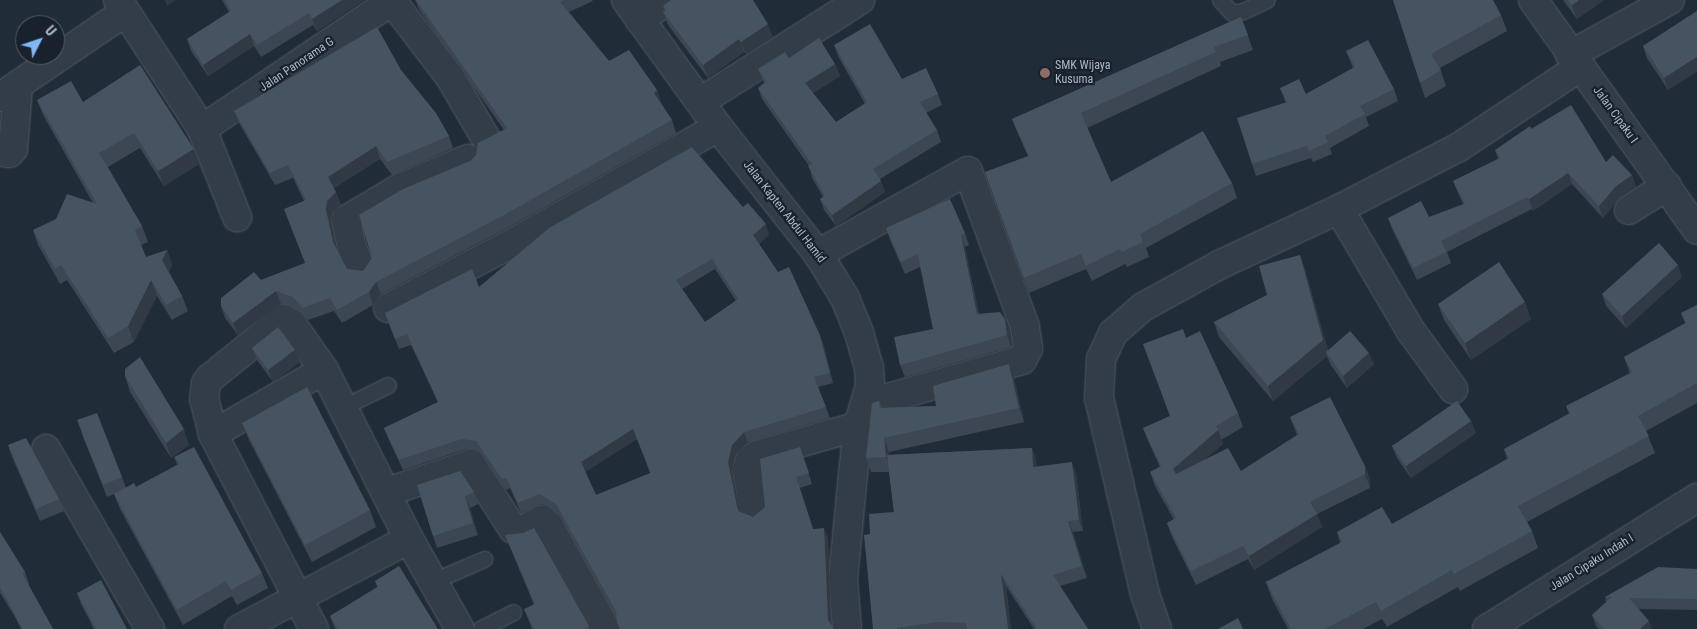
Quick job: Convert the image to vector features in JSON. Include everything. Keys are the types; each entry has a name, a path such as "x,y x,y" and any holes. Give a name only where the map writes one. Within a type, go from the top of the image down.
{"street":[{"path":"392,0 450,77 485,137"},
{"name":"Jalan Panorama G","path":"202,129 392,0"},
{"path":"633,10 669,0"},
{"path":"700,102 860,0"},
{"name":"Jalan Cipaku I","path":"1533,0 1697,230"},
{"path":"1157,629 1145,594 1099,398 1101,359 1112,333 1154,300 1218,265 1339,209 1459,147 1575,61 1670,0"},
{"path":"0,151 9,153 13,149 9,92 122,6 202,129 237,217"},
{"name":"Jalan Kapten Abdul Hamid","path":"633,10 718,127 818,254 844,298 859,333 869,367 870,386 862,415 843,579 847,629"},
{"path":"388,308 516,241 718,127"},
{"path":"361,269 352,248 346,220 400,188 468,159"},
{"path":"754,512 747,470 750,460 757,454 862,415 1022,360 1028,349 1025,327 968,171 818,254"},
{"path":"1629,210 1667,186"},
{"path":"1339,209 1411,331 1453,389"},
{"path":"314,629 296,598 213,434 204,399 206,384 283,319 291,324 324,370 410,539 460,629"},
{"path":"213,434 324,370"},
{"path":"46,448 150,629"},
{"path":"387,492 471,464 513,530 521,531 542,520 549,526 606,629"},
{"name":"Jalan Cipaku Indah I","path":"1487,629 1697,498"},
{"path":"239,629 410,539"}],"lane":[{"path":"1220,0 1232,13 1243,11 1266,0"},
{"path":"343,407 388,385"},
{"path":"433,581 484,559"},
{"path":"480,629 512,612"}],"building":[{"path":"225,0 342,0 312,19 309,13 257,45 250,34 203,65 187,39 231,11"},
{"path":"416,0 564,0 560,2 609,61 629,50 657,90 654,93 672,120 504,215 376,282 369,292 337,310 330,298 303,308 293,297 276,291 233,323 221,306 221,298 254,272 261,280 305,263 284,209 306,200 288,165 270,173 234,111 377,27 401,70 436,113 449,136 387,162 376,146 328,177 336,192 327,201 326,210 333,242 347,269 363,271 372,258 359,215 403,189 470,161 476,155 478,143 507,128"},
{"path":"671,0 753,0 768,24 741,42 739,39 703,65 663,12 666,10 663,6"},
{"path":"1393,0 1493,0 1501,15 1431,54 1441,70 1420,83"},
{"path":"1568,0 1579,0 1572,5"},
{"path":"1697,11 1697,57 1664,78 1643,46"},
{"path":"1241,17 1248,35 1214,47 1216,52 1081,113 1111,182 1203,131 1232,183 1140,234 1143,242 1122,252 1120,249 1086,266 1081,254 1024,278 985,172 1029,156 1012,119"},
{"path":"870,24 902,79 926,68 938,94 920,102 937,130 873,169 881,181 832,215 820,199 825,196 808,166 812,164 758,88 766,82 758,69 785,52 789,58 819,38 835,64 805,83 836,122 867,102 834,45"},
{"path":"1368,40 1394,89 1360,106 1365,114 1325,136 1328,142 1309,151 1307,146 1252,164 1237,118 1287,102 1280,88 1299,79 1306,94 1355,67 1346,51"},
{"path":"140,65 194,149 158,171 134,133 99,153 142,226 135,230 146,257 167,250 162,260 182,296 166,305 151,280 128,326 108,338 61,265 55,269 33,230 56,219 67,194 97,204 37,100 71,81 83,102"},
{"path":"1571,105 1606,162 1613,155 1632,175 1616,186 1599,206 1568,173 1529,199 1527,197 1441,241 1446,252 1413,268 1388,218 1421,201 1429,217 1465,204 1453,181 1500,158 1495,150 1530,126 1531,129"},
{"path":"692,147 743,207 748,203 766,224 753,235 778,272 789,267 819,333 830,373 814,377 826,407 744,432 732,445 728,462 738,511 753,517 765,507 760,459 800,447 809,473 796,477 813,529 824,528 828,620 834,629 620,629 616,611 556,504 539,494 518,503 506,478 502,479 476,441 462,439 399,460 384,428 438,402 407,334 395,339 385,313 472,269 479,287 549,228","holes":["712,259 738,299 705,322 676,280","633,429 651,473 596,495 581,462"]},
{"path":"950,199 965,233 961,235 977,314 1000,312 1005,319 1007,335 900,365 894,337 933,329 918,254 901,262 886,228"},
{"path":"1659,243 1678,265 1622,316 1602,294"},
{"path":"1300,255 1323,340 1268,386 1214,322 1267,295 1259,266"},
{"path":"1499,262 1525,302 1465,343 1438,304"},
{"path":"1697,305 1697,383 1638,416 1649,436 1518,506 1532,531 1454,574 1452,570 1381,611 1376,602 1325,629 1291,629 1266,582 1342,542 1337,532 1382,507 1392,524 1509,458 1504,449 1570,413 1566,406 1632,372 1624,357 1686,323 1681,313"},
{"path":"278,327 295,350 268,370 252,348"},
{"path":"1183,329 1186,338 1200,331 1238,413 1216,426 1218,430 1173,469 1176,474 1228,448 1241,471 1299,434 1290,417 1330,397 1365,466 1365,474 1310,502 1317,514 1249,556 1243,546 1191,571 1167,523 1176,518 1150,472 1161,466 1143,428 1170,416 1143,344"},
{"path":"1350,331 1369,353 1343,376 1326,352"},
{"path":"140,357 184,429 166,443 125,376 125,369"},
{"path":"1009,364 1019,408 884,438 886,457 866,458 872,403 879,401 880,408 936,406 933,386"},
{"path":"307,387 370,510 305,545 242,423"},
{"path":"1457,401 1471,421 1406,466 1392,446"},
{"path":"97,413 122,477 103,485 77,420"},
{"path":"26,438 59,499 36,509 8,445"},
{"path":"194,447 262,573 231,590 226,581 177,610 114,494 134,483 136,487 179,464 174,457"},
{"path":"1032,448 1033,467 1072,462 1079,520 1068,521 1082,566 1053,575 1088,629 1037,629 1001,574 1008,629 967,629 966,623 938,622 897,629 873,629 864,535 870,534 869,514 894,512 887,455"},
{"path":"460,471 474,492 465,496 473,523 433,536 417,485"},
{"path":"534,528 589,626 584,629 534,629 524,609 535,604 505,535 523,533"},
{"path":"0,532 25,572 22,573 53,629 22,629 0,588"},
{"path":"399,566 438,629 338,629 330,616 378,587 375,581"},
{"path":"1658,567 1697,569 1697,599 1629,598 1649,621 1640,629 1604,629 1592,615 1612,597 1605,597"},
{"path":"101,580 127,629 96,629 77,593"},
{"path":"1238,618 1243,629 1218,629"}],"place":[{"name":"SMK Wijaya Kusuma","path":"1045,73"}]}
